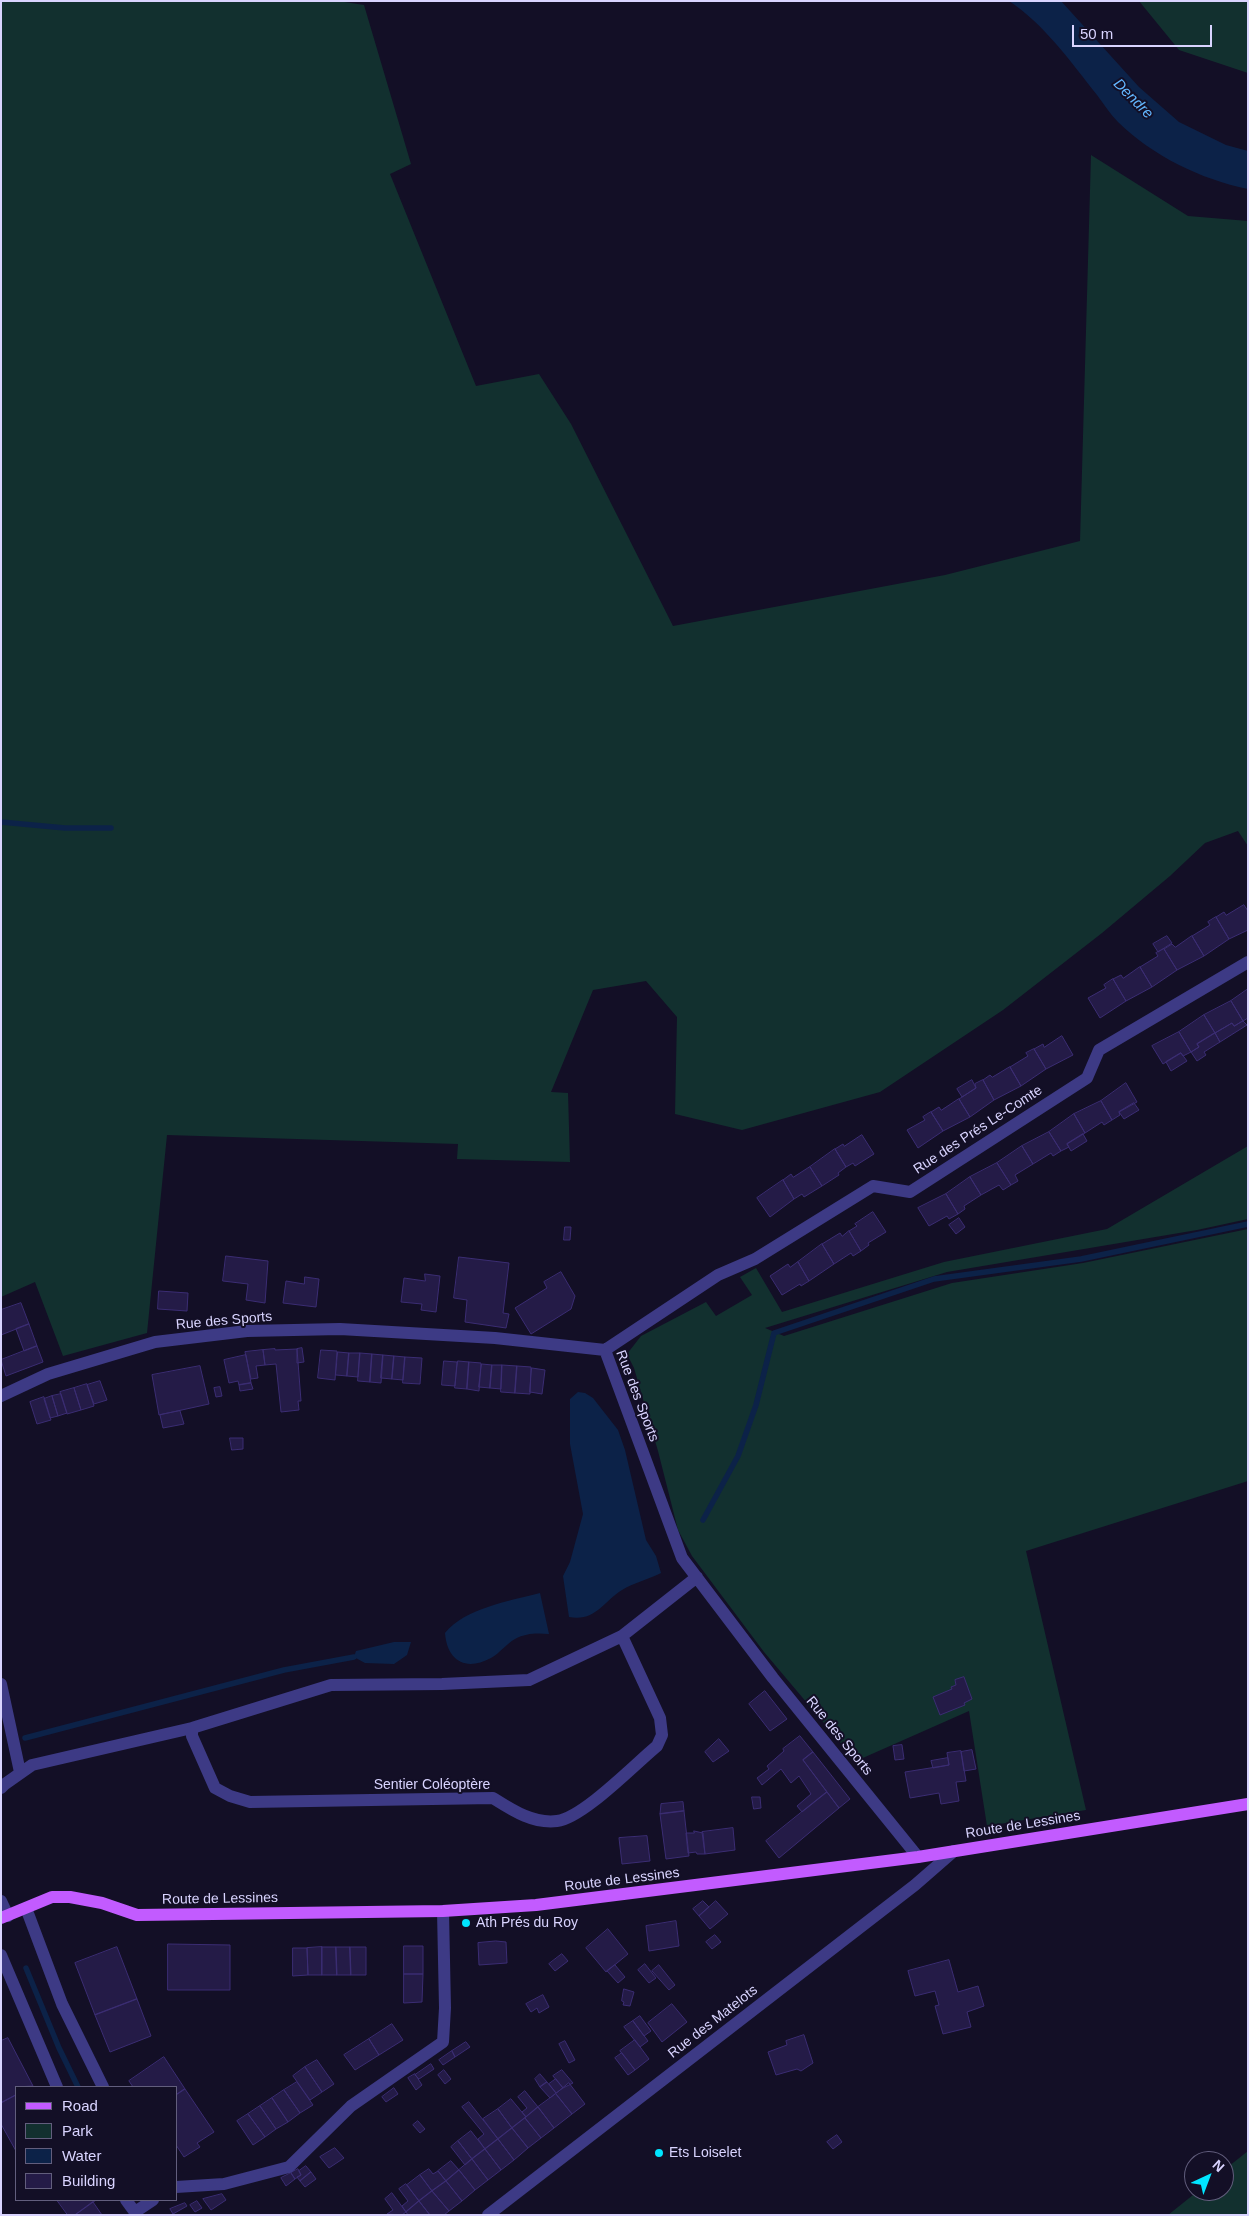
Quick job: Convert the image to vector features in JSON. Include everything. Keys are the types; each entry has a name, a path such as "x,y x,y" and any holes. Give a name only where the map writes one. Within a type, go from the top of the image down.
{"main road":[{"name":"Route de Lessines","path":"5,1917 52,1897 70,1897 102,1903 137,1915 443,1911 536,1905 629,1895 918,1857 1248,1804"}],"street":[{"name":"Rue des Prés Le-Comte","path":"605,1350 718,1275 755,1259 873,1186 910,1192 1087,1078 1100,1050 1248,962"},
{"name":"Rue des Sports","path":"1,1396 48,1374 155,1342 247,1331 340,1329 495,1338 605,1350 682,1558 774,1678 918,1857"},
{"path":"1,1788 20,1772 32,1765 192,1728 331,1685 442,1684 529,1680 622,1636 697,1577"},
{"name":"Sentier Coléoptère","path":"192,1728 192,1736 216,1788 230,1796 250,1802 493,1798 516,1813 540,1820 557,1821 577,1814 657,1746 662,1735 660,1718 622,1636"},
{"path":"1,1684 20,1772"},
{"name":"Rue des Matelots","path":"488,2215 915,1885 954,1851"},
{"path":"1,1901 5,1917"},
{"path":"26,1908 62,2004 103,2086"},
{"path":"178,2187 224,2184 289,2167 350,2106 443,2042 445,2008 443,1911"},
{"path":"1,1955 57,2086"},
{"path":"127,2201 136,2214 152,2201"}],"green space":[{"path":"1,1 338,1 364,5 411,164 390,174 476,386 539,374 571,424 673,626 945,575 1080,541 1091,155 1188,216 1248,221 1248,846 1238,831 1205,843 1170,876 1102,933 1003,1010 880,1092 742,1130 675,1114 677,1017 646,981 593,990 551,1092 568,1093 570,1162 457,1159 458,1144 167,1135 147,1333 63,1356 35,1282 1,1297"},
{"path":"1139,1 1248,1 1248,73 1179,50"},
{"path":"1248,1146 1248,1219 1197,1230 947,1272 765,1328 784,1336 952,1283 1083,1263 1248,1229 1248,1481 1026,1551 1086,1810 987,1826 969,1711 856,1761 764,1652 692,1556 678,1530 634,1368 627,1354 641,1336 706,1302 716,1316 752,1295 740,1277 756,1268 782,1312 944,1262 1107,1229"},
{"path":"1248,2151 1248,2215 1168,2215 1186,2201 1234,2201 1234,2162"}],"water":[{"name":"Dendre","path":"1009,1 1061,1 1139,87 1179,122 1226,145 1248,151 1248,189 1212,179 1178,164 1162,156 1132,134 1112,116 1067,57 1045,32 1022,10"},
{"path":"578,1392 585,1393 593,1398 618,1430 625,1450 646,1540 656,1556 661,1573 626,1588 592,1614 578,1618 569,1617 563,1576 570,1562 583,1514 570,1444 570,1399"},
{"path":"540,1593 549,1634 532,1634 519,1637 491,1658 473,1664 459,1661 449,1650 445,1633 464,1617 476,1611"},
{"path":"394,1642 411,1642 407,1655 394,1664 365,1663 354,1657 356,1651"}],"building":[{"path":"1244,905 1248,911 1248,930 1229,939 1216,917 1224,912 1226,915"},
{"path":"1216,917 1229,939 1204,956 1192,936 1210,925 1208,922"},
{"path":"1167,936 1172,943 1158,952 1153,944"},
{"path":"1192,936 1204,956 1177,970 1164,949 1172,944 1175,947"},
{"path":"1164,949 1177,970 1152,987 1140,967 1158,956 1156,953"},
{"path":"1140,967 1152,987 1126,1001 1113,979 1121,975 1123,978"},
{"path":"1113,979 1126,1001 1100,1018 1088,998 1106,988 1104,985"},
{"path":"1248,989 1248,1018 1243,1021 1231,1001"},
{"path":"1231,1001 1243,1021 1234,1026 1232,1023 1215,1033 1204,1015"},
{"path":"1204,1015 1215,1033 1197,1044 1199,1047 1191,1052 1179,1032"},
{"path":"1243,1021 1247,1025 1220,1042 1215,1033 1232,1023 1234,1026"},
{"path":"1179,1032 1191,1052 1183,1056 1181,1053 1163,1064 1152,1046"},
{"path":"1215,1033 1220,1042 1204,1052 1206,1055 1197,1061 1191,1052 1199,1047 1197,1044"},
{"path":"1062,1036 1073,1055 1046,1069 1034,1049 1043,1044 1044,1047"},
{"path":"1034,1049 1046,1069 1021,1086 1010,1067 1028,1056 1026,1053"},
{"path":"1181,1053 1187,1061 1171,1071 1166,1062"},
{"path":"1010,1067 1021,1086 994,1100 983,1080"},
{"path":"972,1080 976,1088 962,1097 957,1089"},
{"path":"983,1080 994,1100 970,1117 959,1099 976,1088 975,1084"},
{"path":"1126,1083 1137,1102 1119,1112 1120,1115 1112,1120 1101,1101"},
{"path":"959,1099 970,1117 943,1131 931,1112 939,1107 941,1110"},
{"path":"1101,1101 1112,1120 1104,1125 1102,1122 1085,1133 1074,1114"},
{"path":"1134,1103 1139,1110 1124,1119 1119,1112"},
{"path":"931,1112 943,1131 918,1148 907,1130 925,1120 923,1117"},
{"path":"1074,1114 1085,1133 1067,1144 1069,1147 1061,1151 1049,1132"},
{"path":"1049,1132 1061,1151 1053,1156 1051,1153 1033,1164 1022,1146"},
{"path":"1083,1134 1087,1141 1071,1151 1067,1144"},
{"path":"862,1135 874,1154 855,1166 853,1163 846,1167 835,1149"},
{"path":"1022,1146 1033,1164 1015,1175 1018,1181 1011,1185 997,1163"},
{"path":"835,1149 846,1167 838,1173 839,1175 822,1186 810,1167"},
{"path":"997,1163 1011,1185 1003,1190 999,1185 981,1195 970,1177"},
{"path":"810,1167 822,1186 804,1197 802,1194 794,1199 783,1180 791,1174 793,1177"},
{"path":"970,1177 981,1195 964,1206 965,1209 958,1214 946,1194"},
{"path":"783,1180 794,1199 770,1217 757,1198"},
{"path":"946,1194 958,1214 949,1219 947,1216 929,1226 918,1208"},
{"path":"873,1212 886,1232 868,1243 869,1245 861,1251 849,1231 857,1226 855,1224"},
{"path":"959,1218 965,1227 956,1234 949,1225"},
{"path":"565,1227 571,1227 570,1240 564,1240"},
{"path":"849,1231 861,1251 853,1256 851,1253 834,1264 822,1244 840,1233 842,1236"},
{"path":"822,1244 834,1264 809,1281 798,1262"},
{"path":"226,1256 268,1261 265,1303 246,1300 248,1284 223,1281"},
{"path":"459,1257 509,1263 503,1313 509,1314 506,1328 465,1322 467,1300 454,1298"},
{"path":"798,1262 809,1281 782,1295 770,1276 788,1264 790,1267"},
{"path":"561,1272 575,1296 571,1309 531,1334 515,1308 547,1288 544,1282"},
{"path":"425,1274 440,1276 436,1312 421,1310 422,1304 401,1302 404,1278 425,1281"},
{"path":"305,1277 319,1279 316,1307 283,1303 286,1281 304,1284"},
{"path":"159,1291 188,1293 187,1311 158,1309"},
{"path":"21,1303 29,1324 1,1335 1,1310"},
{"path":"29,1324 37,1346 24,1351 16,1329"},
{"path":"37,1346 43,1362 6,1376 1,1360"},
{"path":"302,1348 304,1362 297,1363 297,1349"},
{"path":"297,1349 301,1401 298,1401 299,1410 281,1412 276,1364 265,1365 263,1350"},
{"path":"263,1350 265,1365 256,1366 258,1378 251,1379 245,1352"},
{"path":"321,1350 337,1351 335,1380 318,1378"},
{"path":"338,1352 349,1353 347,1376 336,1375"},
{"path":"349,1353 360,1353 358,1377 347,1376"},
{"path":"360,1353 372,1354 370,1382 358,1381"},
{"path":"372,1354 383,1355 381,1383 370,1382"},
{"path":"246,1355 251,1383 239,1385 238,1381 229,1383 224,1360"},
{"path":"383,1355 394,1356 392,1379 381,1378"},
{"path":"394,1356 405,1357 403,1380 392,1379"},
{"path":"405,1357 422,1358 420,1384 403,1383"},
{"path":"444,1361 457,1362 455,1386 442,1385"},
{"path":"458,1361 469,1362 467,1389 455,1388"},
{"path":"469,1362 481,1363 479,1391 467,1389"},
{"path":"482,1364 492,1365 490,1388 479,1387"},
{"path":"492,1365 502,1365 501,1389 490,1388"},
{"path":"502,1365 517,1366 515,1393 501,1392"},
{"path":"200,1366 209,1404 159,1415 152,1375"},
{"path":"517,1366 531,1367 530,1394 515,1393"},
{"path":"532,1368 545,1370 542,1394 530,1392"},
{"path":"100,1381 107,1400 94,1404 87,1385"},
{"path":"251,1383 253,1389 240,1391 239,1385"},
{"path":"87,1384 94,1406 81,1410 74,1388"},
{"path":"220,1387 222,1396 216,1397 214,1388"},
{"path":"74,1388 81,1410 67,1414 60,1392"},
{"path":"61,1394 67,1413 58,1416 52,1396"},
{"path":"52,1396 58,1416 50,1418 44,1399"},
{"path":"44,1397 51,1420 37,1424 30,1402"},
{"path":"180,1411 184,1424 163,1428 160,1415"},
{"path":"230,1438 243,1438 243,1449 232,1450"},
{"path":"964,1677 972,1699 964,1703 965,1705 940,1715 933,1697 952,1689 951,1687 956,1685 955,1680"},
{"path":"765,1691 787,1719 770,1731 749,1704"},
{"path":"800,1736 813,1752 803,1760 827,1792 802,1812 797,1806 811,1794 799,1776 791,1783 781,1769 762,1785 757,1778 769,1769 767,1766 784,1751 783,1749"},
{"path":"719,1739 729,1751 713,1762 705,1752"},
{"path":"902,1745 904,1759 895,1760 893,1746"},
{"path":"972,1750 976,1769 964,1771 961,1752"},
{"path":"961,1751 966,1781 956,1782 959,1801 941,1804 939,1793 910,1798 905,1772 949,1765 947,1753"},
{"path":"813,1752 850,1799 839,1808 803,1760"},
{"path":"948,1758 949,1765 933,1768 931,1761"},
{"path":"827,1792 839,1808 779,1858 766,1841"},
{"path":"752,1797 760,1797 761,1808 754,1809"},
{"path":"683,1802 684,1811 660,1814 661,1804"},
{"path":"684,1811 689,1856 666,1859 660,1814"},
{"path":"733,1828 735,1850 705,1854 702,1832"},
{"path":"694,1831 703,1833 705,1854 688,1853 686,1833 694,1833"},
{"path":"647,1836 650,1861 622,1864 619,1838"},
{"path":"703,1901 709,1907 699,1916 693,1909"},
{"path":"716,1901 728,1914 710,1929 699,1916"},
{"path":"676,1921 679,1946 649,1951 646,1926"},
{"path":"608,1929 628,1954 606,1972 586,1948"},
{"path":"715,1935 721,1942 712,1949 706,1942"},
{"path":"506,1942 507,1963 479,1965 478,1943"},
{"path":"168,1944 230,1945 230,1990 168,1990"},
{"path":"404,1946 423,1946 423,1974 404,1974"},
{"path":"117,1947 137,1999 95,2015 75,1963"},
{"path":"322,1947 336,1947 337,1975 322,1975"},
{"path":"322,1947 322,1975 308,1975 307,1948"},
{"path":"336,1947 350,1947 351,1975 337,1975"},
{"path":"350,1947 366,1947 366,1975 351,1975"},
{"path":"293,1948 307,1948 308,1975 293,1976"},
{"path":"562,1954 568,1961 555,1971 549,1964"},
{"path":"949,1960 958,1992 978,1986 984,2006 967,2012 971,2027 943,2034 935,2006 939,2005 935,1991 915,1996 908,1971"},
{"path":"645,1964 656,1978 649,1983 638,1970"},
{"path":"615,1965 625,1977 618,1983 607,1971"},
{"path":"659,1965 675,1985 669,1990 652,1971"},
{"path":"404,1974 423,1974 422,2002 404,2003"},
{"path":"624,1989 634,1992 630,2006 623,2005"},
{"path":"543,1995 549,2007 539,2013 537,2008 531,2012 526,2004"},
{"path":"137,1999 151,2036 110,2052 95,2015"},
{"path":"672,2004 687,2022 662,2042 648,2023"},
{"path":"640,2016 651,2031 644,2036 633,2021"},
{"path":"633,2021 648,2041 640,2047 624,2027"},
{"path":"392,2024 403,2040 379,2055 369,2039"},
{"path":"804,2035 813,2063 801,2071 797,2069 776,2075 768,2052 787,2045 786,2041"},
{"path":"8,2038 33,2086 15,2086 15,2096 1,2103 1,2041"},
{"path":"369,2039 379,2055 355,2070 344,2055"},
{"path":"635,2040 649,2059 635,2070 620,2051"},
{"path":"565,2041 575,2060 569,2063 559,2044"},
{"path":"466,2042 470,2047 455,2057 452,2051"},
{"path":"452,2051 455,2057 443,2065 439,2060"},
{"path":"622,2053 635,2070 628,2075 615,2058"},
{"path":"164,2057 185,2089 178,2094 178,2086 132,2086 129,2081"},
{"path":"317,2060 334,2084 322,2092 305,2067"},
{"path":"431,2064 434,2069 419,2079 415,2075"},
{"path":"305,2067 322,2092 310,2100 293,2076"},
{"path":"444,2070 451,2079 445,2084 438,2075"},
{"path":"562,2070 573,2083 563,2088 553,2076"},
{"path":"415,2074 422,2085 416,2090 408,2078"},
{"path":"540,2074 547,2082 540,2087 535,2079"},
{"path":"556,2079 563,2088 556,2093 549,2084"},
{"path":"297,2082 313,2105 300,2113 284,2090"},
{"path":"547,2082 556,2093 550,2098 540,2087"},
{"path":"569,2083 585,2104 572,2114 556,2094"},
{"path":"394,2088 398,2094 386,2102 382,2097"},
{"path":"185,2089 214,2132 197,2143 200,2147 184,2157 178,2148 178,2094"},
{"path":"284,2090 300,2113 288,2122 272,2098"},
{"path":"525,2091 538,2107 526,2117 522,2112 527,2108 518,2097"},
{"path":"556,2094 572,2114 554,2128 538,2107"},
{"path":"15,2096 15,2149 1,2124 1,2103"},
{"path":"272,2098 288,2122 276,2129 260,2106"},
{"path":"511,2099 526,2117 512,2128 498,2109"},
{"path":"469,2102 498,2139 485,2149 478,2139 484,2134 462,2107"},
{"path":"260,2106 276,2129 265,2137 248,2114"},
{"path":"538,2107 554,2128 541,2138 525,2118"},
{"path":"498,2109 512,2128 498,2139 483,2119"},
{"path":"248,2114 265,2137 253,2145 237,2121"},
{"path":"525,2118 541,2138 528,2148 512,2128"},
{"path":"418,2121 425,2129 420,2133 413,2125"},
{"path":"512,2128 528,2148 514,2160 498,2139"},
{"path":"471,2131 485,2149 472,2159 458,2141"},
{"path":"837,2135 842,2142 833,2149 827,2142"},
{"path":"498,2139 514,2160 501,2170 485,2149"},
{"path":"458,2141 472,2159 465,2165 451,2147"},
{"path":"335,2148 344,2158 329,2168 320,2157"},
{"path":"485,2149 501,2170 488,2180 472,2159"},
{"path":"472,2159 488,2180 475,2190 459,2170"},
{"path":"451,2161 459,2170 446,2181 438,2171"},
{"path":"306,2166 311,2172 300,2181 297,2177 301,2175 299,2171"},
{"path":"298,2169 301,2175 295,2179 291,2173"},
{"path":"429,2169 433,2174 438,2171 446,2181 432,2191 420,2175"},
{"path":"459,2170 475,2190 462,2201 446,2181"},
{"path":"311,2172 316,2179 305,2187 300,2181"},
{"path":"291,2173 295,2179 286,2186 281,2178"},
{"path":"420,2175 432,2191 419,2201 407,2185"},
{"path":"446,2181 462,2201 449,2211 432,2191"},
{"path":"406,2184 419,2201 406,2212 402,2206 408,2201 399,2189"},
{"path":"432,2191 449,2211 444,2215 430,2215 419,2201"},
{"path":"392,2193 406,2212 402,2215 387,2214 393,2210 385,2199"},
{"path":"222,2194 226,2200 211,2210 203,2199"},
{"path":"58,2201 95,2201 75,2215 68,2215"},
{"path":"197,2201 202,2208 195,2212 190,2205"},
{"path":"419,2201 430,2215 408,2215 406,2212"},
{"path":"93,2202 102,2215 75,2215"},
{"path":"185,2203 187,2206 173,2214 170,2209"}],"waterway":[{"path":"1,822 65,828 111,828"},
{"path":"703,1520 738,1456 756,1405 774,1333 934,1279 1081,1259 1248,1224"},
{"path":"25,1738 284,1670 354,1657"},
{"path":"26,1968 59,2048 78,2086"}],"place":[{"name":"Ath Prés du Roy","path":"466,1923"},
{"name":"Ets Loiselet","path":"659,2153"}]}
